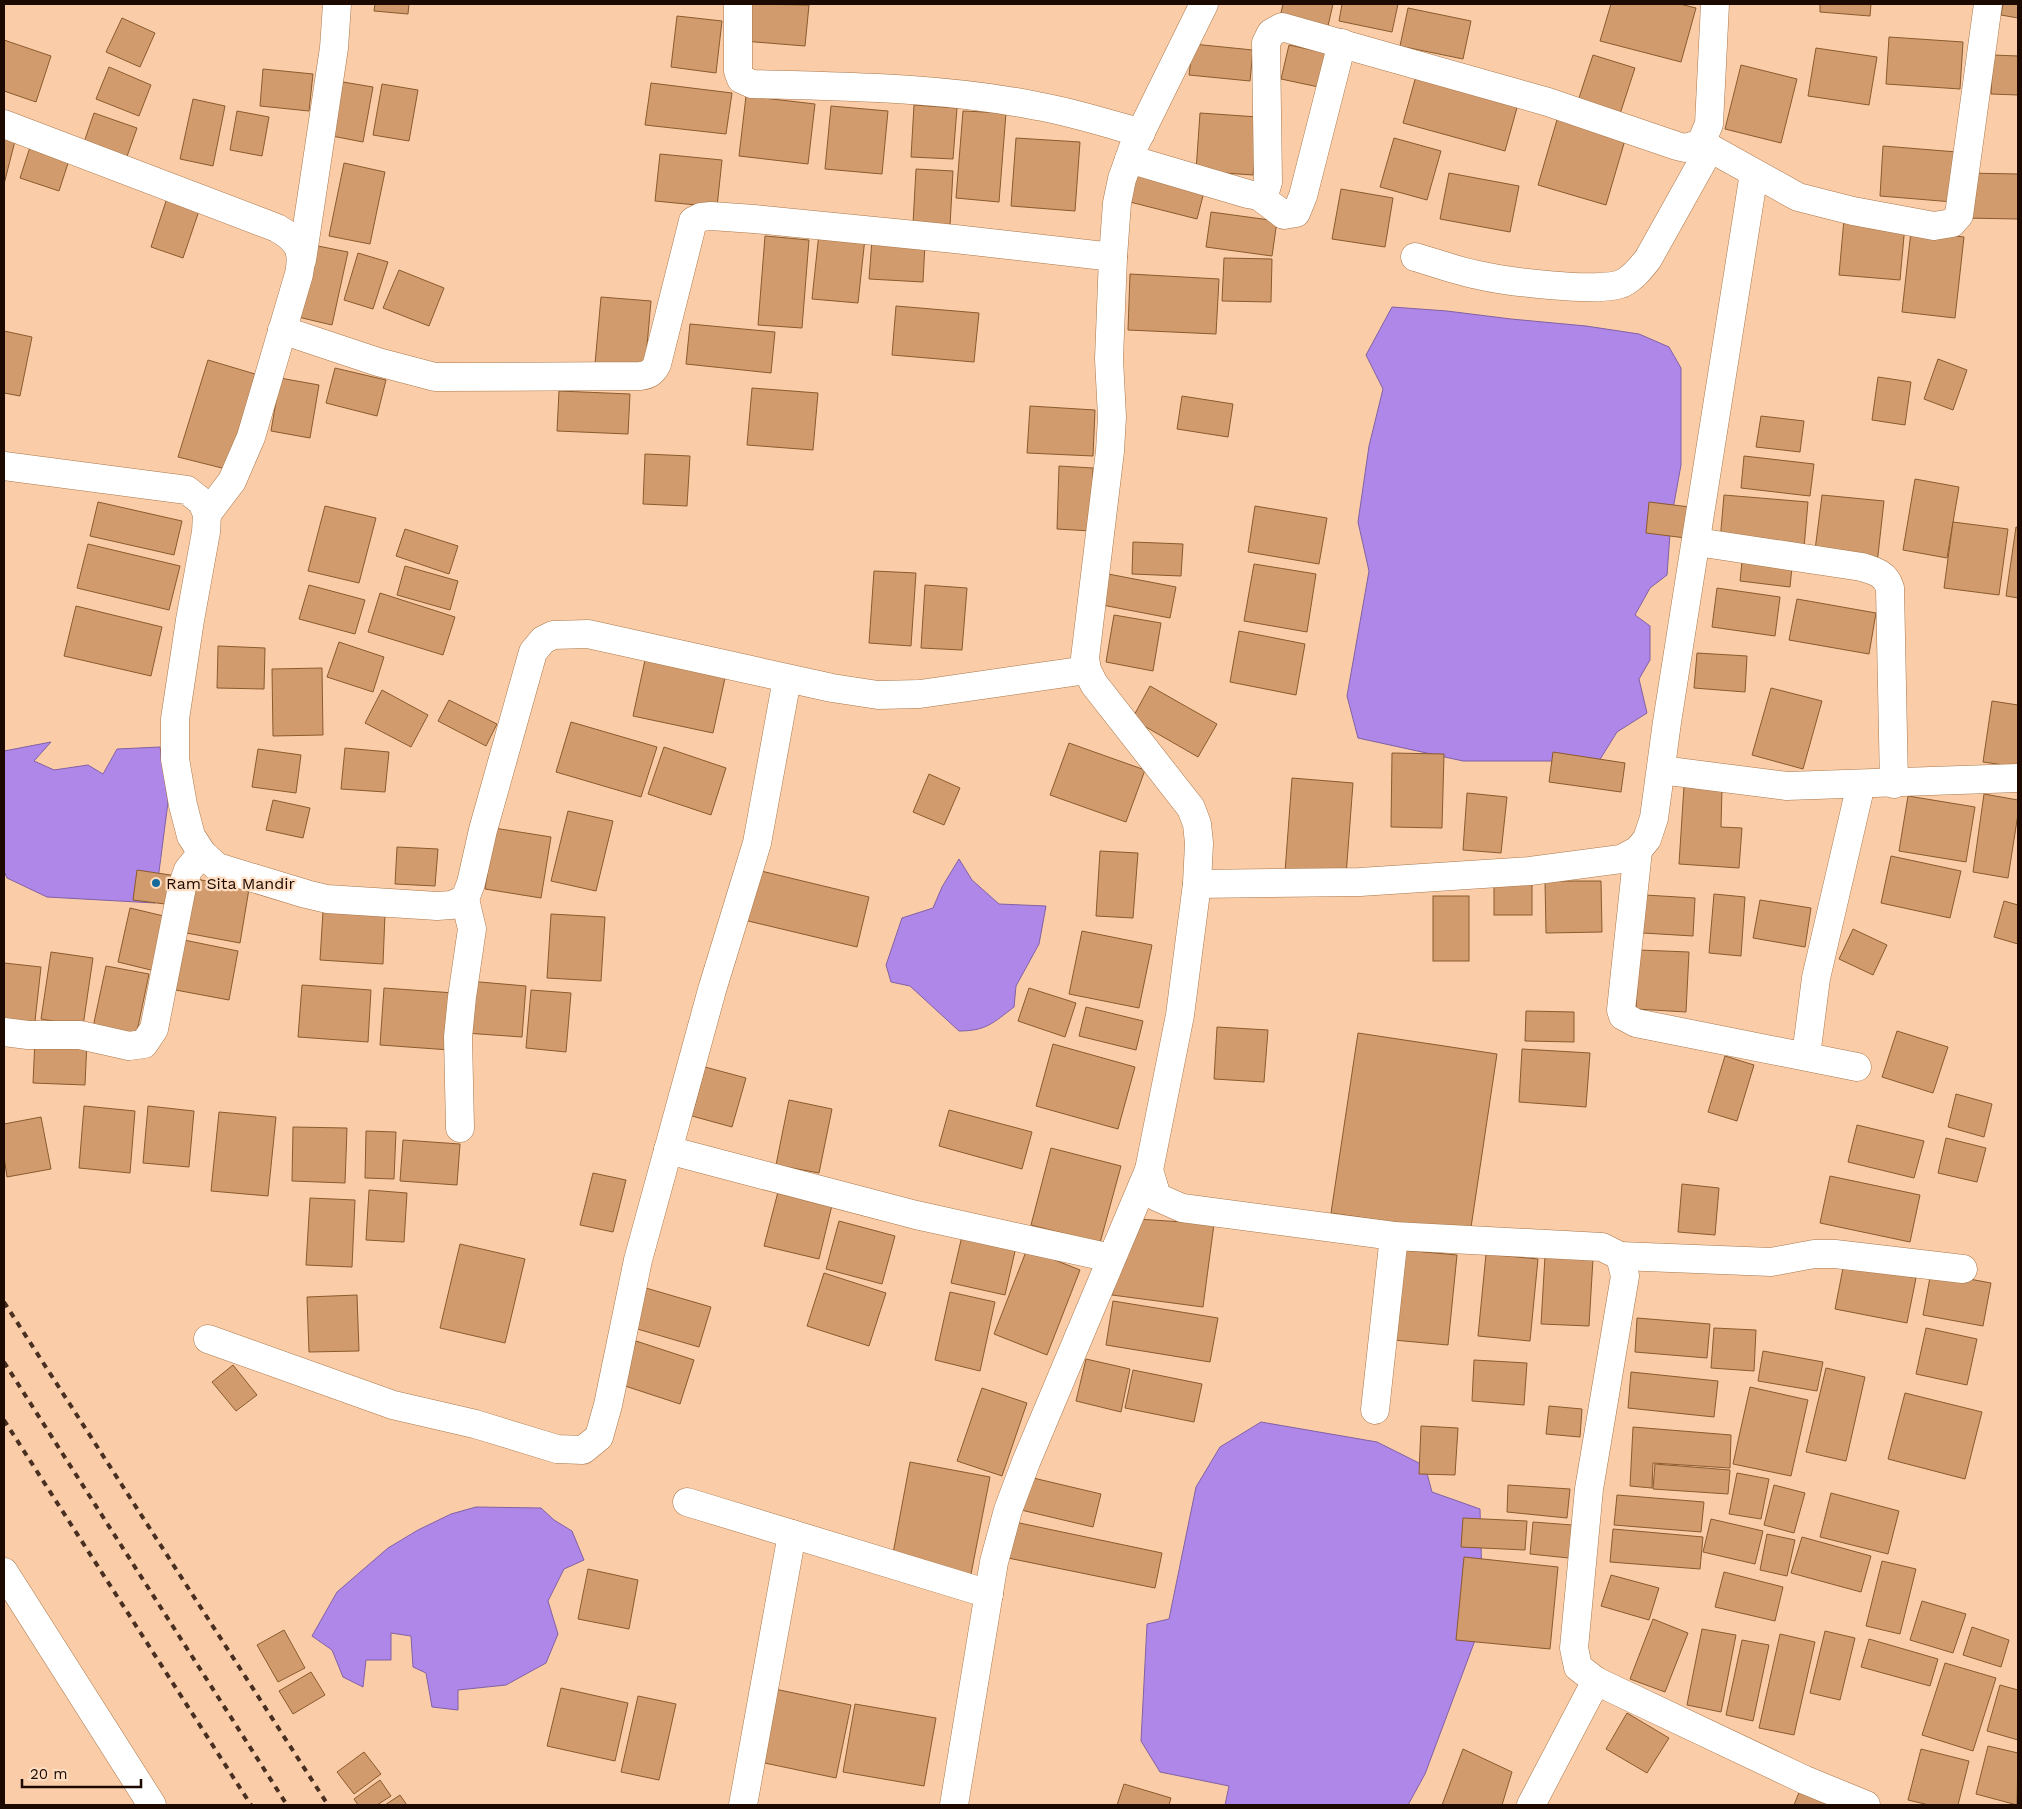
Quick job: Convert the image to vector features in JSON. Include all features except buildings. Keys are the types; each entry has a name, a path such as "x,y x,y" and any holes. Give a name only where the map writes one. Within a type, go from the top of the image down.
{"street":[{"path":"207,514 232,481 251,437 302,260 334,48 337,4"},
{"path":"738,4 738,71 741,79 752,84 918,90 954,94 1037,106 1141,132"},
{"path":"954,1805 994,1562 1008,1510 1026,1462 1149,1170 1180,1015 1197,884 1199,843 1197,824 1191,808 1094,684 1087,670 1085,658 1110,451 1112,417 1109,358 1117,203 1128,160 1204,4"},
{"path":"1415,257 1477,275 1584,288 1606,288 1622,284 1635,274 1648,259 1706,146 1709,124 1715,4"},
{"path":"1259,196 1266,189 1268,182 1266,42 1271,33 1282,27 1342,42 1548,102 1677,146 1685,148 1706,146 1782,189 1814,202 1934,226 1952,222 1959,215 1988,4"},
{"path":"1128,160 1259,196 1284,215 1296,213 1303,196 1342,42"},
{"path":"4,124 277,228 292,236 298,246 302,260"},
{"path":"1197,884 1360,882 1530,871 1621,859 1638,850 1647,839 1654,818 1754,173"},
{"path":"282,330 378,362 435,377 640,376 648,375 657,364 693,221 700,217 712,216 763,220 1113,257"},
{"path":"4,466 187,490 202,502 207,514 206,532 176,710 174,742 183,805 191,836 202,853 217,867 229,872 327,899 436,906 452,905 465,899"},
{"path":"1697,542 1862,568 1882,575 1888,580 1892,644 1894,784"},
{"path":"460,1128 458,1037 472,930 465,899 471,883 533,652 543,640 553,635 588,634 832,688 878,695 920,694 1087,670"},
{"path":"208,1339 393,1405 475,1424 557,1448 584,1450 599,1437 608,1405 638,1260 712,990 757,843 787,678"},
{"path":"1661,770 1787,786 1894,784 2018,778"},
{"path":"1806,1056 1816,978 1861,784"},
{"path":"1638,850 1620,1010 1623,1016 1636,1024 1857,1067"},
{"path":"4,1032 28,1035 80,1035 129,1046 144,1044 154,1029 182,887 188,870 202,853"},
{"path":"668,1150 916,1215 1111,1258"},
{"path":"1149,1170 1156,1197 1182,1208 1394,1236 1602,1248 1620,1256 1771,1262 1814,1254 1834,1254 1963,1269"},
{"path":"1375,1410 1394,1236"},
{"path":"1620,1256 1625,1276 1589,1489 1574,1648 1578,1667 1596,1681 1796,1776 1866,1805"},
{"path":"687,1502 989,1594"},
{"path":"743,1805 792,1534"},
{"path":"4,1572 152,1805"},
{"path":"1531,1805 1596,1681"}],"shaded area":[{"path":"1392,307 1586,326 1639,334 1669,347 1681,368 1681,465 1671,520 1667,575 1650,588 1635,615 1650,626 1650,660 1639,679 1647,713 1617,732 1599,761 1463,761 1358,738 1347,696 1369,571 1358,522 1369,446 1383,389 1366,355"},
{"path":"51,742 34,761 54,770 88,765 103,774 117,749 160,747 168,802 155,903 47,897 7,878 4,871 4,751"},
{"path":"959,859 972,880 999,904 1046,906 1039,944 1016,986 1014,1007 989,1025 968,1031 959,1031 910,986 891,982 886,965 902,918 933,908 942,887"},
{"path":"1261,1422 1377,1442 1425,1466 1432,1492 1480,1509 1483,1619 1425,1774 1408,1805 1225,1805 1229,1786 1160,1772 1141,1741 1147,1624 1169,1619 1196,1487 1220,1447"},
{"path":"476,1507 541,1508 554,1520 572,1531 584,1560 564,1569 548,1601 558,1634 546,1663 506,1685 458,1690 458,1710 432,1707 426,1673 413,1667 411,1636 391,1633 391,1660 366,1660 363,1687 343,1677 332,1650 312,1636 337,1592 388,1548 418,1530 451,1514"}],"railway":[{"path":"4,1302 328,1805"},
{"path":"4,1362 287,1805"},
{"path":"4,1420 251,1805"}],"place":[{"name":"Ram Sita Mandir","path":"156,883"}]}
